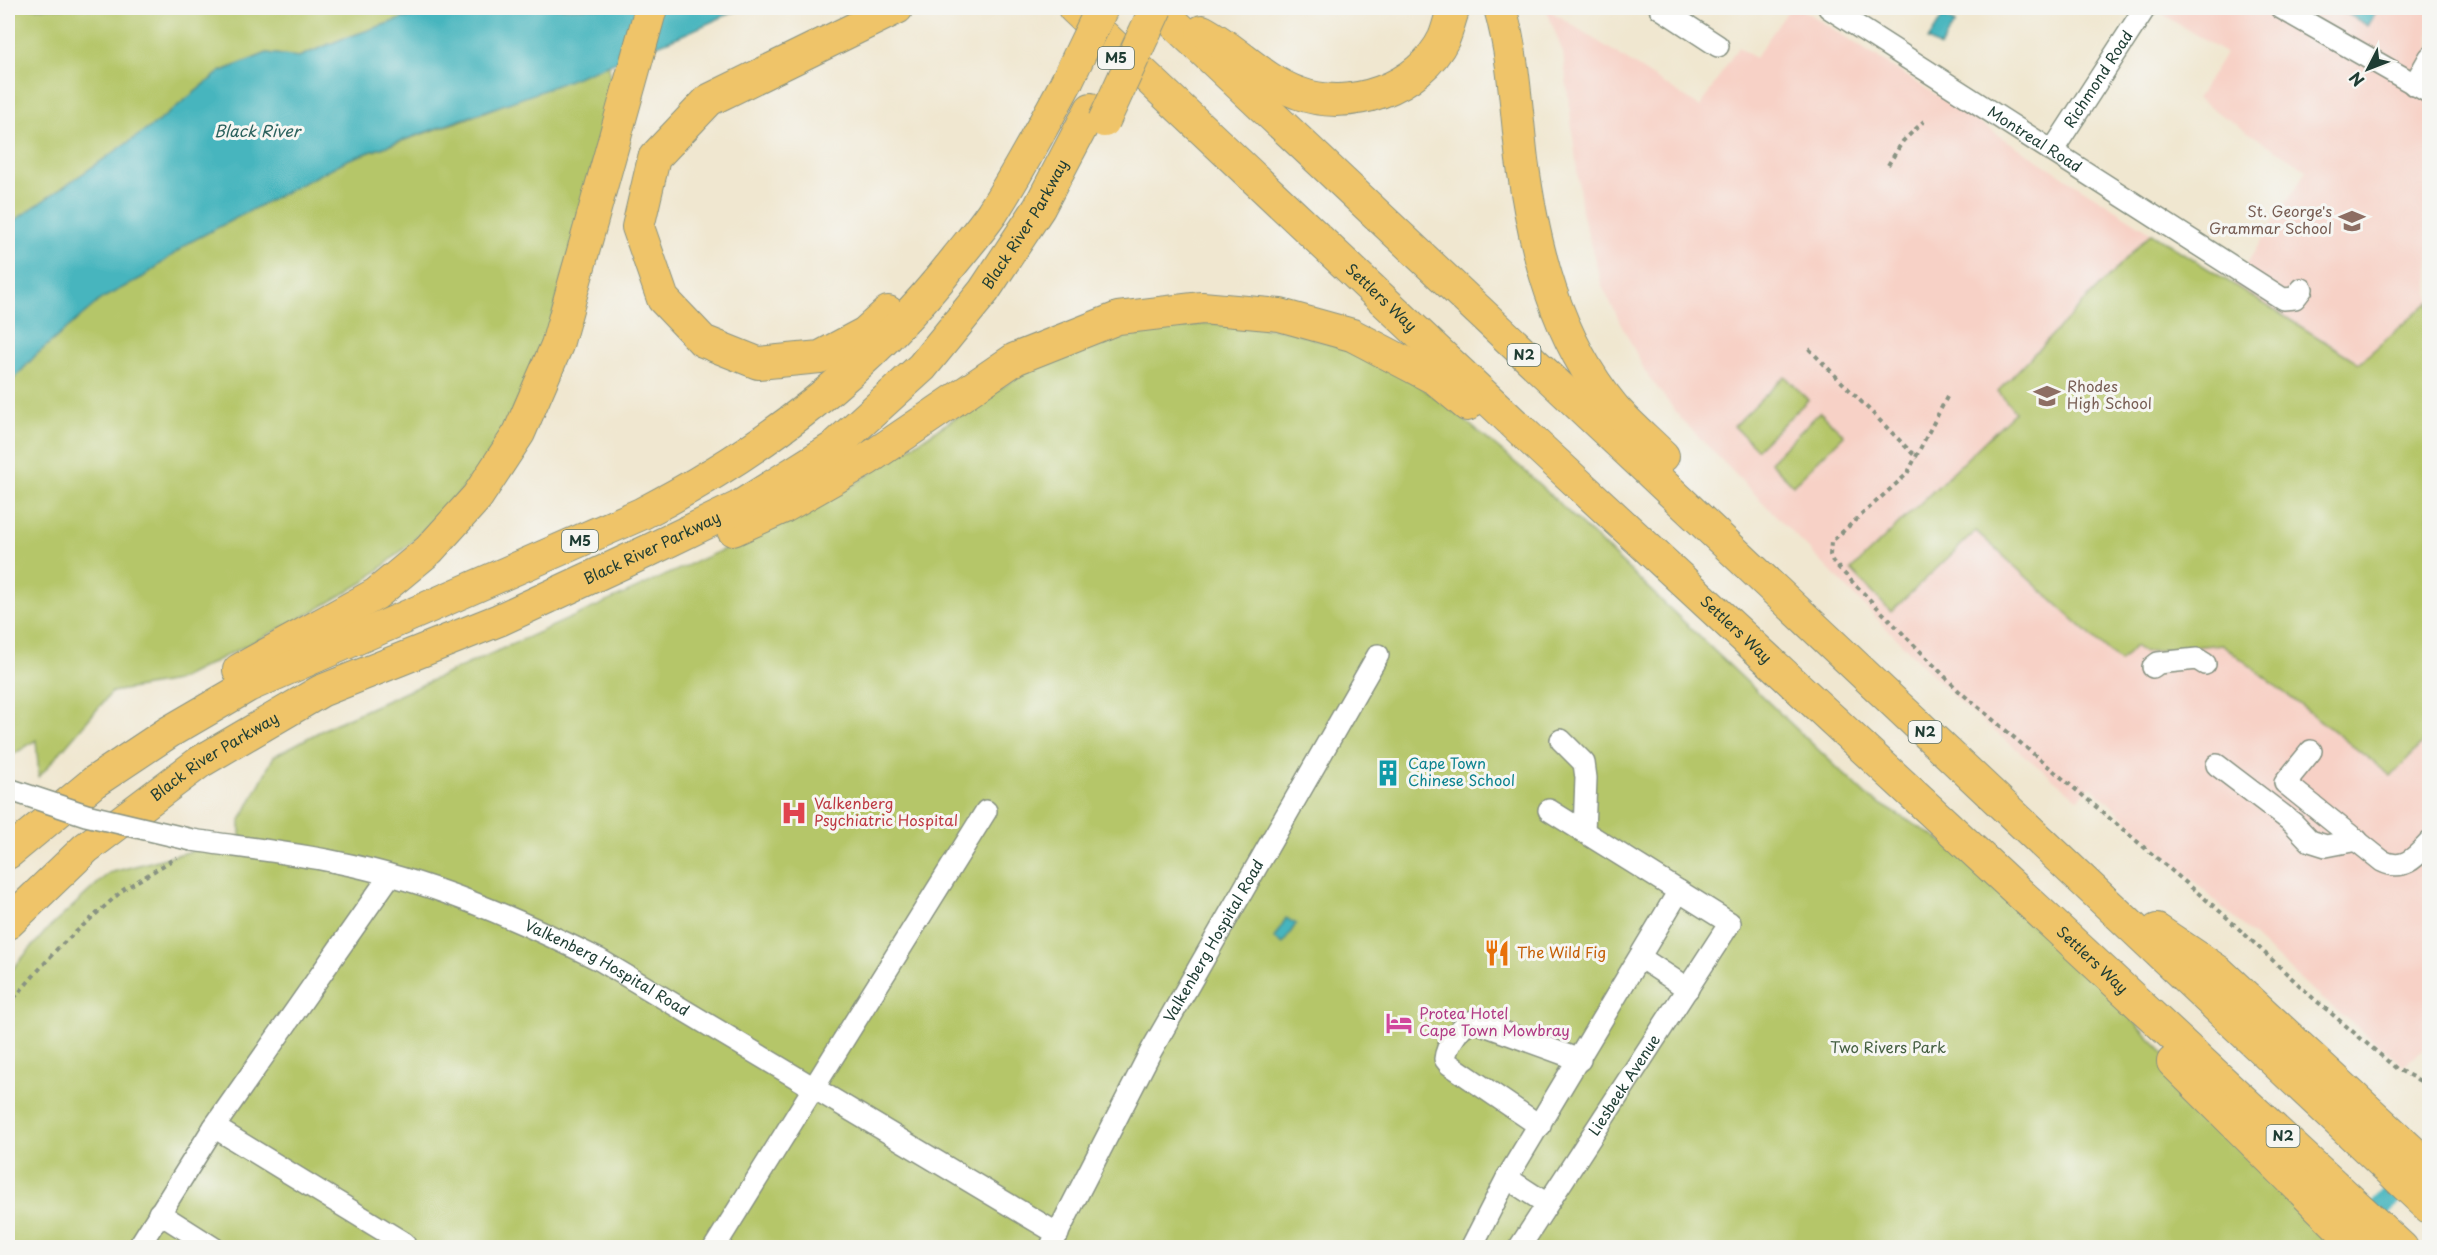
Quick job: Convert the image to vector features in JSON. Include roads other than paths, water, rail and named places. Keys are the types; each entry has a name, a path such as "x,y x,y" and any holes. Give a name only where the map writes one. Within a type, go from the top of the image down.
{"highway":[{"path":"10,850 57,792 128,738 204,689 376,594 429,550 477,497 519,433 557,345 651,8"},
{"path":"897,8 709,100 654,158 638,227 663,299 703,341 758,363 820,357 865,333 900,302 933,264 1049,114"},
{"path":"1052,8 1156,85"},
{"name":"Settlers Way","path":"1074,8 1541,449 2402,1248"},
{"name":"M5","path":"10,850 94,782 168,732 248,686 641,514 703,482 764,442 849,375 925,298 991,214 1049,114 1102,8"},
{"path":"1154,8 1225,43 1264,75 1298,94 1340,100 1382,93 1416,73 1443,39 1454,8"},
{"name":"Black River Parkway","path":"8,923 86,848 200,762 321,691 499,620 739,507 833,448 922,367 984,291 1098,115 1154,8"},
{"name":"N2","path":"1154,8 2430,1208"},
{"path":"1500,8 1508,33 1522,162 1538,256 1566,334 1614,408 1674,467 1767,583"},
{"path":"499,620 564,605 782,508 868,459 1015,359 1118,318 1214,309 1280,315 1352,335 1436,379 1502,435 1541,449"},
{"path":"2007,880 2148,1037 2360,1248"},
{"path":"2083,880 2218,971 2430,1167"}],"street":[{"path":"1660,8 1718,46"},
{"name":"Montreal Road","path":"1829,8 2054,150 2283,299 2295,298 2302,289"},
{"name":"Richmond Road","path":"2054,150 2145,8"},
{"path":"2281,8 2422,89 2430,57"},
{"name":"Valkenberg Hospital Road","path":"8,789 86,816 192,840 337,862 458,896 530,925 600,960 814,1087 1054,1241 1151,1051 1378,655"},
{"path":"2153,667 2158,663 2197,659 2205,664"},
{"path":"1561,740 1584,763 1586,778 1584,832"},
{"path":"2311,751 2286,783 2382,861 2397,866 2413,860 2430,842"},
{"path":"2217,765 2293,823 2310,841 2326,846 2357,840"},
{"path":"1471,1248 1507,1178 1580,1060 1679,891 1549,810"},
{"path":"714,1248 986,811"},
{"path":"138,1248 214,1127 389,876"},
{"name":"Liesbeek Avenue","path":"1519,1248 1731,923 1679,891"},
{"path":"1641,958 1688,989"},
{"path":"1540,1126 1449,1064 1445,1059 1445,1053 1463,1026 1473,1021 1580,1060"},
{"path":"214,1127 404,1243"},
{"path":"1507,1178 1547,1204"},
{"path":"159,1214 214,1248"}],"water":[{"name":"Black River","path":"467,8 742,8 680,36 539,92 347,160 190,242 143,277 101,299 36,355 8,385 8,225 155,124 220,72 267,53 299,57 342,39 404,18"},
{"path":"2337,8 2379,8 2368,26"},
{"path":"1943,16 1955,23 1940,47 1928,40"},
{"path":"1286,918 1296,924 1283,944 1274,938"}],"waterway":[{"path":"2363,1227 2411,1175"}],"place":[{"name":"St. George's Grammar School","path":"2352,221"},
{"name":"Rhodes High School","path":"2047,396"},
{"name":"Cape Town Chinese School","path":"1388,773"},
{"name":"Valkenberg Psychiatric Hospital","path":"794,813"},
{"name":"The Wild Fig","path":"1497,953"},
{"name":"Protea Hotel Cape Town Mowbray","path":"1399,1023"}],"park label":[{"name":"Two Rivers Park","path":"1888,1048"}]}
